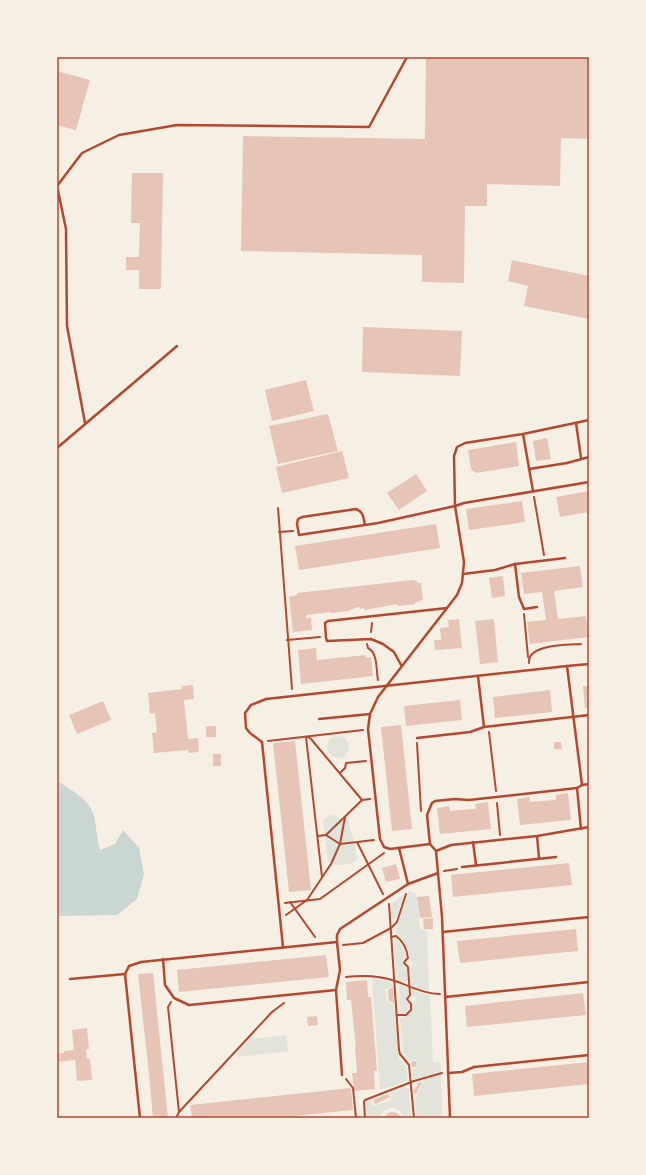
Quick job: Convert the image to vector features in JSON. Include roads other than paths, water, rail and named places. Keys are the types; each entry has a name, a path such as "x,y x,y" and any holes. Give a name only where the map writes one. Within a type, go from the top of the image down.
{"lane":[{"path":"85,423 67,326 66,229 57,186 82,153 119,135 177,125 369,127 407,57"},
{"path":"57,448 177,346"},
{"path":"430,844 390,849 384,847 380,839 368,729 370,714 384,687 457,595 462,583 464,562 456,506 454,456 457,447 465,443 524,434 589,420"},
{"path":"576,423 581,458"},
{"path":"524,434 533,492"},
{"path":"529,469 567,463 589,457"},
{"path":"365,525 363,514 360,510 356,509 302,517 298,519 297,524 298,535 365,525 464,503 589,482"},
{"path":"462,574 495,570 515,564 565,558"},
{"path":"515,564 519,597 524,609 537,607"},
{"path":"401,666 394,652 383,644 371,639 327,641 324,626 325,623 328,621 447,608"},
{"path":"283,947 262,742 246,728 245,713 250,705 266,699 589,664"},
{"path":"567,666 582,785"},
{"path":"478,676 484,727"},
{"path":"320,719 370,714"},
{"path":"417,738 470,732 489,726 589,715"},
{"path":"450,1118 443,932 436,851 430,844 427,815 432,803 435,801 496,797 576,788 589,784"},
{"path":"576,788 581,828"},
{"path":"436,851 451,845 537,836 589,827"},
{"path":"537,836 539,858"},
{"path":"473,842 476,865"},
{"path":"399,848 408,884"},
{"path":"462,866 556,857"},
{"path":"342,1075 336,990 340,970 337,935 340,929 408,884 438,873"},
{"path":"443,932 589,917"},
{"path":"140,1118 125,974 129,966 141,962 163,959 337,942"},
{"path":"163,959 165,985 174,998 189,1005 336,990"},
{"path":"70,979 125,974"},
{"path":"445,996 589,982"},
{"path":"448,1073 462,1072 474,1067 589,1055"}]}
